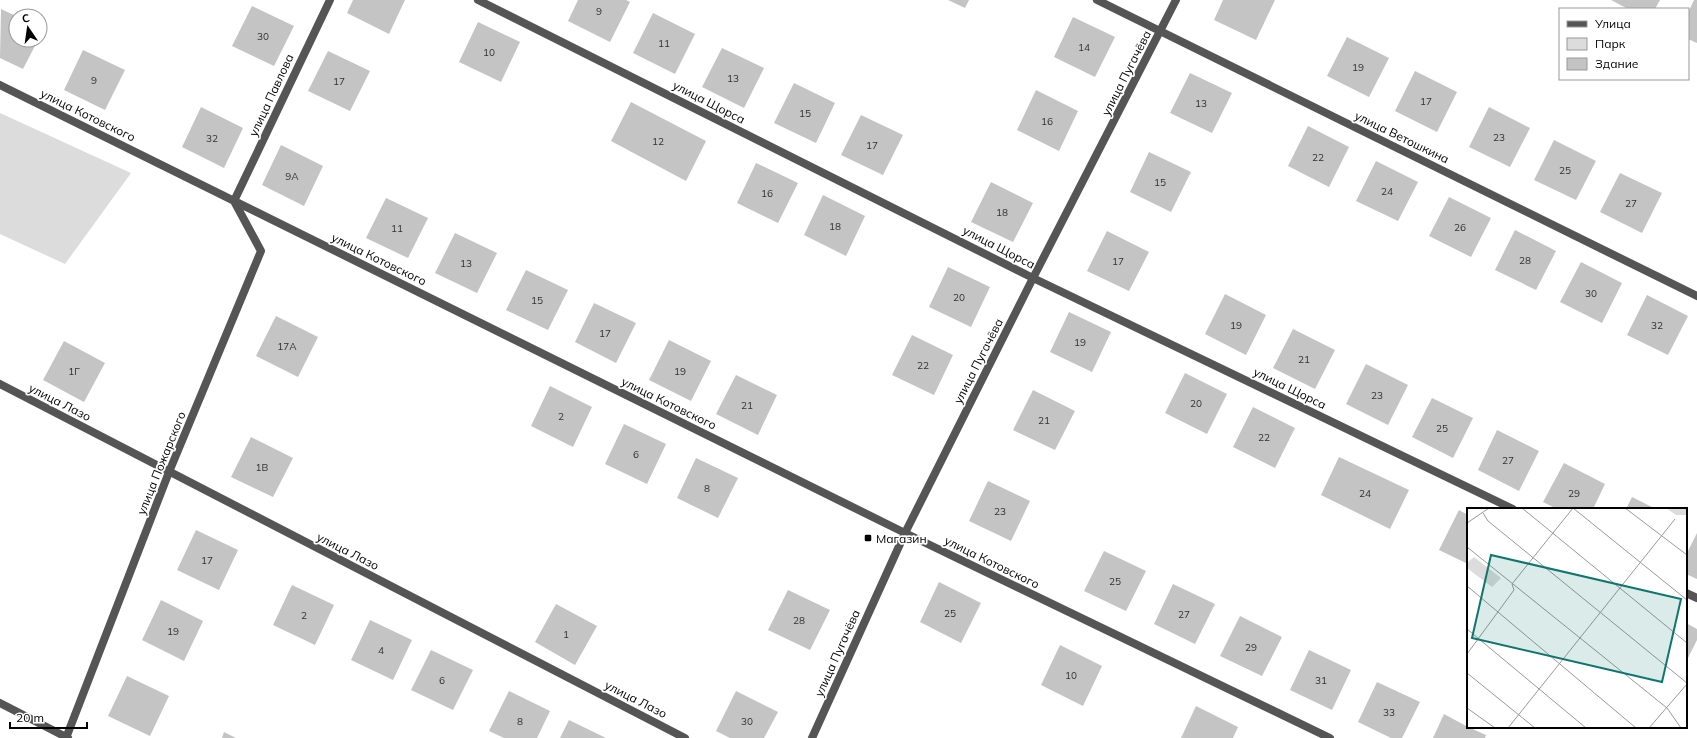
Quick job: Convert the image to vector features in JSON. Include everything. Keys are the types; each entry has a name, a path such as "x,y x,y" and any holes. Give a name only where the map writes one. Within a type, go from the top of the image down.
{"street":[{"name":"улица Павлова","path":"234,201 330,0"},
{"name":"улица Щорса","path":"478,0 1033,278 1511,508"},
{"name":"улица Ветошкина","path":"1097,0 1697,296"},
{"name":"улица Пугачёва","path":"812,738 905,533 1033,278 1161,32 1176,0"},
{"name":"улица Котовского","path":"0,85 905,533 1330,738"},
{"name":"улица Пожарского","path":"67,738 170,472 261,251 234,201"},
{"name":"улица Лазо","path":"0,384 685,738"},
{"path":"1687,593 1697,598"},
{"path":"0,703 67,738"}],"green space":[{"path":"0,113 131,173 65,264 0,234"}],"building":[{"path":"353,0 405,0 389,34 347,13"},
{"path":"578,0 626,0 630,2 610,42 568,21"},
{"path":"948,0 969,0 965,8"},
{"path":"1223,0 1275,0 1256,40 1214,20"},
{"path":"1611,0 1660,0 1656,8 1626,8"},
{"path":"1694,0 1697,0 1697,43 1689,39 1689,11"},
{"path":"252,6 294,26 274,66 232,46"},
{"path":"1,9 8,12 8,48 34,48 23,69 0,58"},
{"path":"653,13 695,34 675,74 633,53"},
{"path":"1073,17 1115,37 1095,77 1054,57"},
{"path":"478,22 520,42 501,82 459,62"},
{"path":"1347,37 1389,58 1369,97 1327,76"},
{"path":"722,48 764,68 744,108 702,87"},
{"path":"83,50 125,70 105,110 64,90"},
{"path":"328,51 370,71 350,111 308,91"},
{"path":"1415,71 1457,92 1437,132 1395,111"},
{"path":"1190,73 1232,93 1212,133 1170,113"},
{"path":"794,83 835,103 816,143 774,123"},
{"path":"1036,90 1078,111 1059,151 1017,130"},
{"path":"631,102 706,141 686,181 611,141"},
{"path":"201,107 243,128 224,168 182,147"},
{"path":"1489,107 1530,128 1510,167 1469,147"},
{"path":"861,115 903,135 883,175 841,155"},
{"path":"1308,126 1349,147 1329,187 1288,166"},
{"path":"1554,140 1596,161 1576,200 1534,180"},
{"path":"281,145 323,166 304,206 262,185"},
{"path":"1149,152 1191,172 1171,212 1130,192"},
{"path":"1376,161 1418,182 1398,221 1356,201"},
{"path":"756,163 798,183 778,223 737,203"},
{"path":"1620,173 1662,193 1642,233 1600,212"},
{"path":"991,182 1033,203 1013,242 971,222"},
{"path":"823,195 865,216 846,256 804,235"},
{"path":"1449,197 1491,218 1471,257 1429,236"},
{"path":"386,198 428,218 408,258 366,238"},
{"path":"1515,230 1556,251 1536,290 1495,270"},
{"path":"1107,231 1149,252 1129,291 1087,271"},
{"path":"455,233 497,253 477,293 435,273"},
{"path":"1581,262 1622,283 1602,323 1560,302"},
{"path":"948,267 990,287 971,327 929,307"},
{"path":"526,270 568,290 548,330 506,310"},
{"path":"1225,294 1266,315 1246,355 1205,334"},
{"path":"1647,295 1688,316 1668,355 1627,335"},
{"path":"594,303 636,323 616,363 575,342"},
{"path":"1069,312 1111,332 1092,372 1050,352"},
{"path":"276,316 318,337 298,377 256,356"},
{"path":"1293,329 1335,350 1315,389 1273,368"},
{"path":"912,335 953,355 934,395 892,375"},
{"path":"669,340 711,361 691,401 649,380"},
{"path":"64,341 105,363 84,402 43,380"},
{"path":"1366,364 1408,385 1388,425 1346,404"},
{"path":"1185,373 1227,394 1207,434 1165,413"},
{"path":"736,375 777,395 758,435 716,414"},
{"path":"550,386 592,407 573,447 531,426"},
{"path":"1033,390 1075,411 1055,450 1013,430"},
{"path":"1432,398 1473,418 1453,458 1412,437"},
{"path":"1253,407 1295,428 1275,468 1233,447"},
{"path":"624,424 666,444 647,484 605,464"},
{"path":"1497,430 1539,451 1519,491 1478,470"},
{"path":"251,437 293,458 273,497 231,477"},
{"path":"1339,457 1409,490 1390,529 1321,495"},
{"path":"696,458 738,478 718,518 677,498"},
{"path":"1564,463 1605,484 1593,508 1555,508 1543,502"},
{"path":"988,481 1030,501 1011,541 969,521"},
{"path":"1632,497 1654,508 1626,508"},
{"path":"1459,510 1467,514 1467,564 1439,550"},
{"path":"196,530 238,550 219,590 177,570"},
{"path":"1697,533 1697,579 1687,574 1687,553"},
{"path":"1104,551 1146,571 1126,611 1084,591"},
{"path":"939,582 981,603 961,643 920,622"},
{"path":"1173,584 1215,604 1195,644 1154,624"},
{"path":"292,585 334,605 315,645 273,625"},
{"path":"788,590 830,610 810,650 768,630"},
{"path":"161,600 203,621 184,661 142,640"},
{"path":"556,604 597,626 575,665 535,642"},
{"path":"1240,616 1282,637 1262,676 1220,656"},
{"path":"370,620 412,640 393,680 351,660"},
{"path":"1687,624 1697,629 1697,640 1687,660"},
{"path":"1060,645 1102,666 1083,706 1041,685"},
{"path":"431,650 473,670 453,710 411,690"},
{"path":"1309,650 1351,670 1332,710 1290,690"},
{"path":"127,676 169,696 150,736 108,716"},
{"path":"1377,682 1420,702 1402,738 1391,738 1358,722"},
{"path":"509,691 550,711 537,738 504,738 489,731"},
{"path":"736,691 778,712 764,738 730,738 716,731"},
{"path":"1196,706 1238,727 1233,738 1181,738"},
{"path":"1444,714 1467,726 1467,728 1486,735 1485,738 1433,738"},
{"path":"569,720 606,738 560,738"},
{"path":"224,732 236,738 222,738"}],"place":[{"name":"Магазин","path":"868,538"}]}
